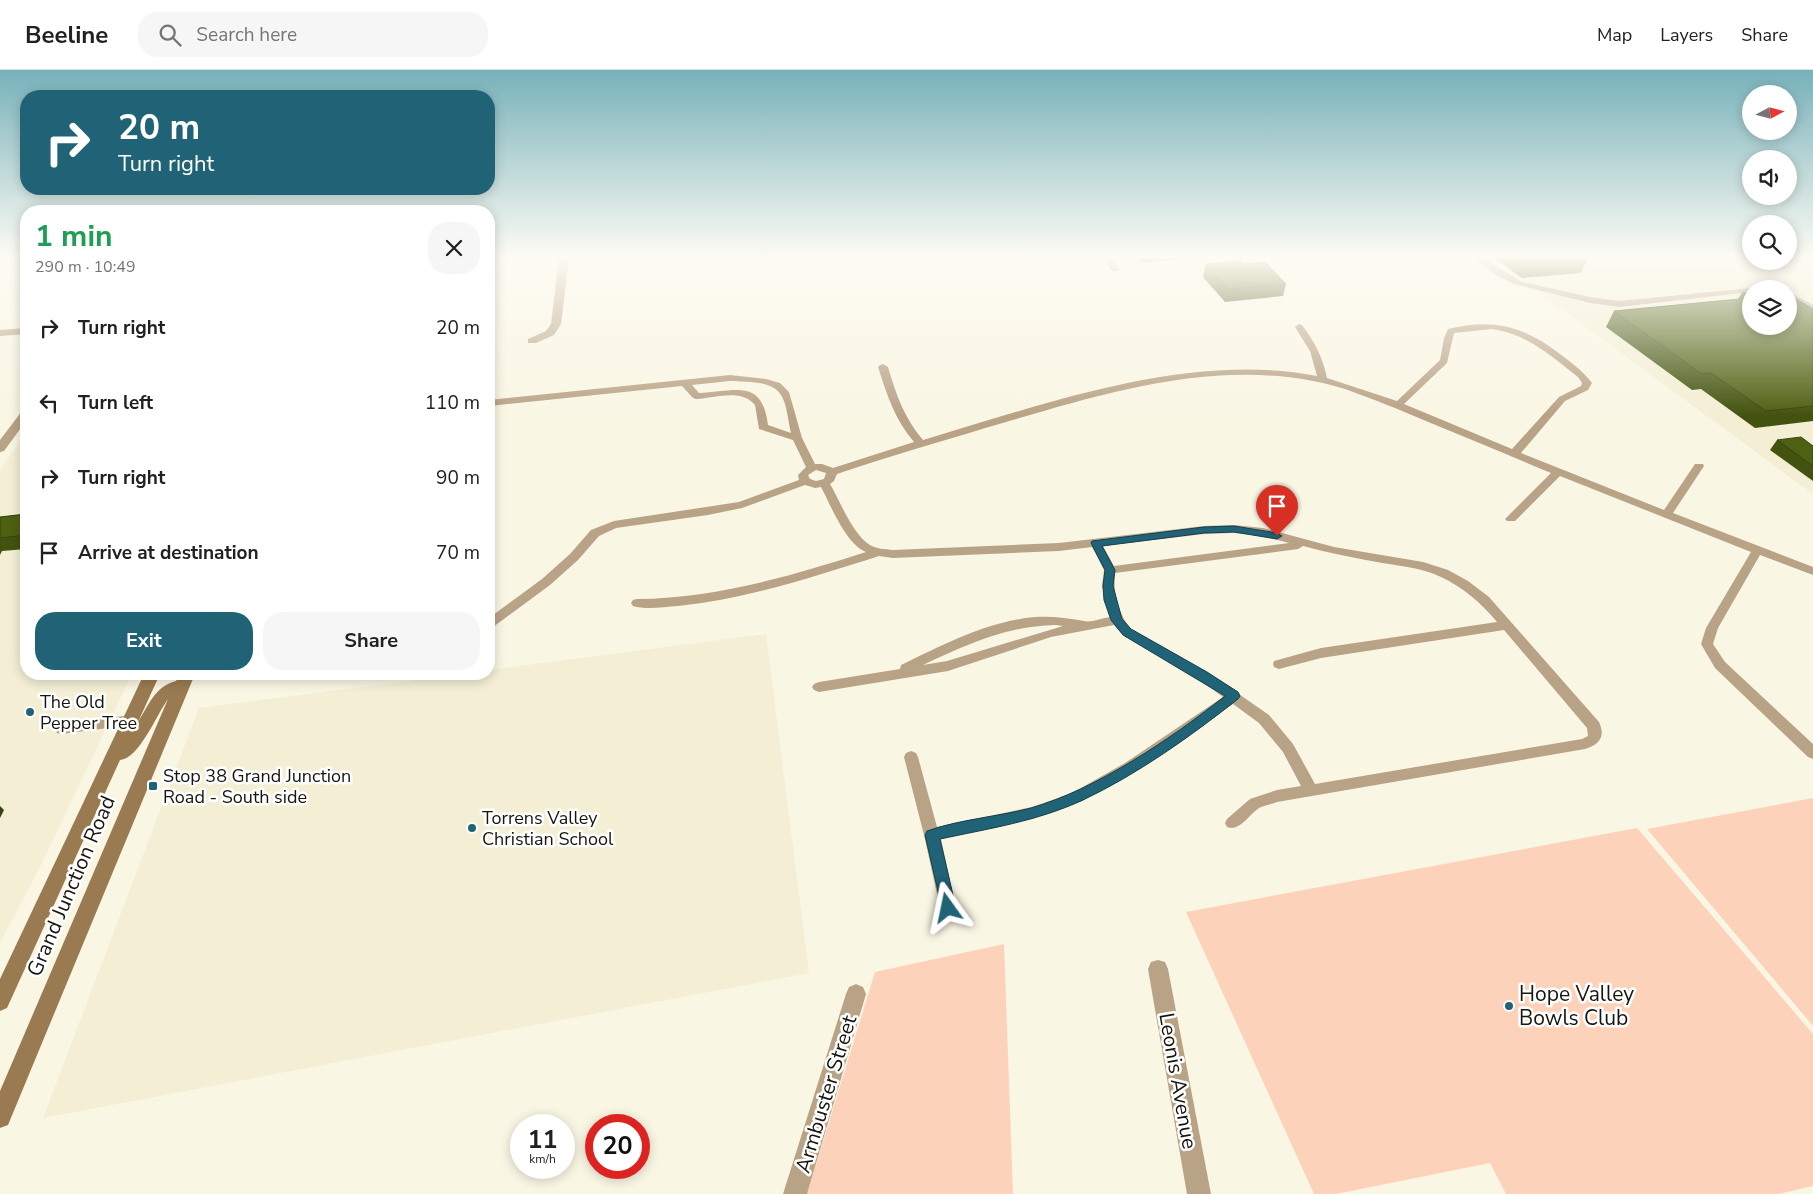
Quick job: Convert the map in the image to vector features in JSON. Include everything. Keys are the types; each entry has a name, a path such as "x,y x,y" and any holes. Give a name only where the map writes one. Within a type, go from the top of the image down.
{"main road":[{"name":"Grand Junction Road","path":"0,1000 108,773 149,680"},
{"name":"Grand Junction Road","path":"0,1117 184,680"},
{"path":"108,773 145,725 160,696 184,680"}],"street":[{"path":"532,341 550,333 556,324 558,310"},
{"path":"0,333 20,331"},
{"path":"0,447 20,421"},
{"name":"Leonis Avenue","path":"1158,969 1199,1194"},
{"name":"Armbuster Street","path":"795,1194 856,994"}],"lane":[{"path":"1397,406 1444,361 1448,352 1447,338 1451,331 1492,325 1521,332 1581,375 1587,383 1585,388 1562,400 1514,454"},
{"path":"1300,327 1314,346 1320,364 1322,379"},
{"path":"883,367 897,412 904,426 921,444"},
{"path":"805,481 803,475 812,468 822,467 832,472 921,444 1121,388 1174,379 1249,372 1288,374 1322,379 1352,388 1757,551 1813,571"},
{"path":"495,402 746,378 777,385 786,394 797,438 812,468"},
{"path":"685,383 696,396 735,393 754,399 759,404 763,427 797,438"},
{"path":"1667,514 1699,466"},
{"path":"1511,519 1559,471"},
{"path":"495,620 546,582 574,557 595,533 614,525 708,512 742,505 805,481 815,485 825,484 832,479 832,472"},
{"path":"825,484 853,535 865,547 878,552 893,554 1096,543 1204,530 1234,529 1263,532 1304,544 1422,566 1444,573 1464,584 1485,600 1594,726 1595,738 1585,744 1310,789 1255,803 1232,823"},
{"path":"1096,543 1110,570 1108,586 1110,600 1117,620 1127,632 1202,675 1264,719 1288,748 1310,789"},
{"path":"1110,570 1304,544"},
{"path":"1757,551 1712,628 1707,644 1720,665 1813,753"},
{"path":"637,603 660,604 723,596 878,552"},
{"path":"819,687 965,662 1050,633 1117,620"},
{"path":"892,674 946,649 999,628 1033,621 1068,622 1086,626"},
{"path":"1279,664 1321,653 1507,625"},
{"path":"932,835 1032,813 1078,797 1130,767 1208,716 1234,696"},
{"path":"62,729 131,720"},
{"path":"911,757 932,835 948,908"}],"shaded area":[{"path":"1563,310 1742,310 1742,335 1797,335 1797,310 1813,310 1813,494"},
{"path":"20,442 20,680 129,680 41,865 0,943 0,470"},
{"name":"Torrens Valley Christian School","path":"766,634 809,973 43,1118 199,708 416,680 495,680 495,669"},
{"path":"1813,798 1813,1026 1647,829"},
{"name":"Hope Valley Bowls Club","path":"1637,828 1813,1034 1813,1186 1779,1194 1506,1194 1490,1163 1336,1194 1314,1194 1186,912"},
{"path":"1004,944 1013,1194 807,1194 875,972"}],"building":[{"path":"1742,310 1742,335 1797,335 1797,310 1813,310 1813,406 1766,411 1711,373 1702,374 1614,311"},
{"path":"1801,437 1813,446 1813,466 1777,440"},
{"path":"20,515 20,536 0,538 0,517"}],"place":[{"name":"The Old Pepper Tree","path":"30,712"},
{"name":"Stop 38 Grand Junction Road - South side","path":"153,786"},
{"name":"Torrens Valley Christian School","path":"472,828"},
{"name":"Hope Valley Bowls Club","path":"1509,1006"}],"route":[{"path":"948,908 932,835 1032,813 1078,797 1130,767 1208,716 1234,696 1202,675 1127,632 1117,620 1110,600 1108,586 1110,570 1096,543 1204,530 1234,529 1263,532 1277,536"}]}
